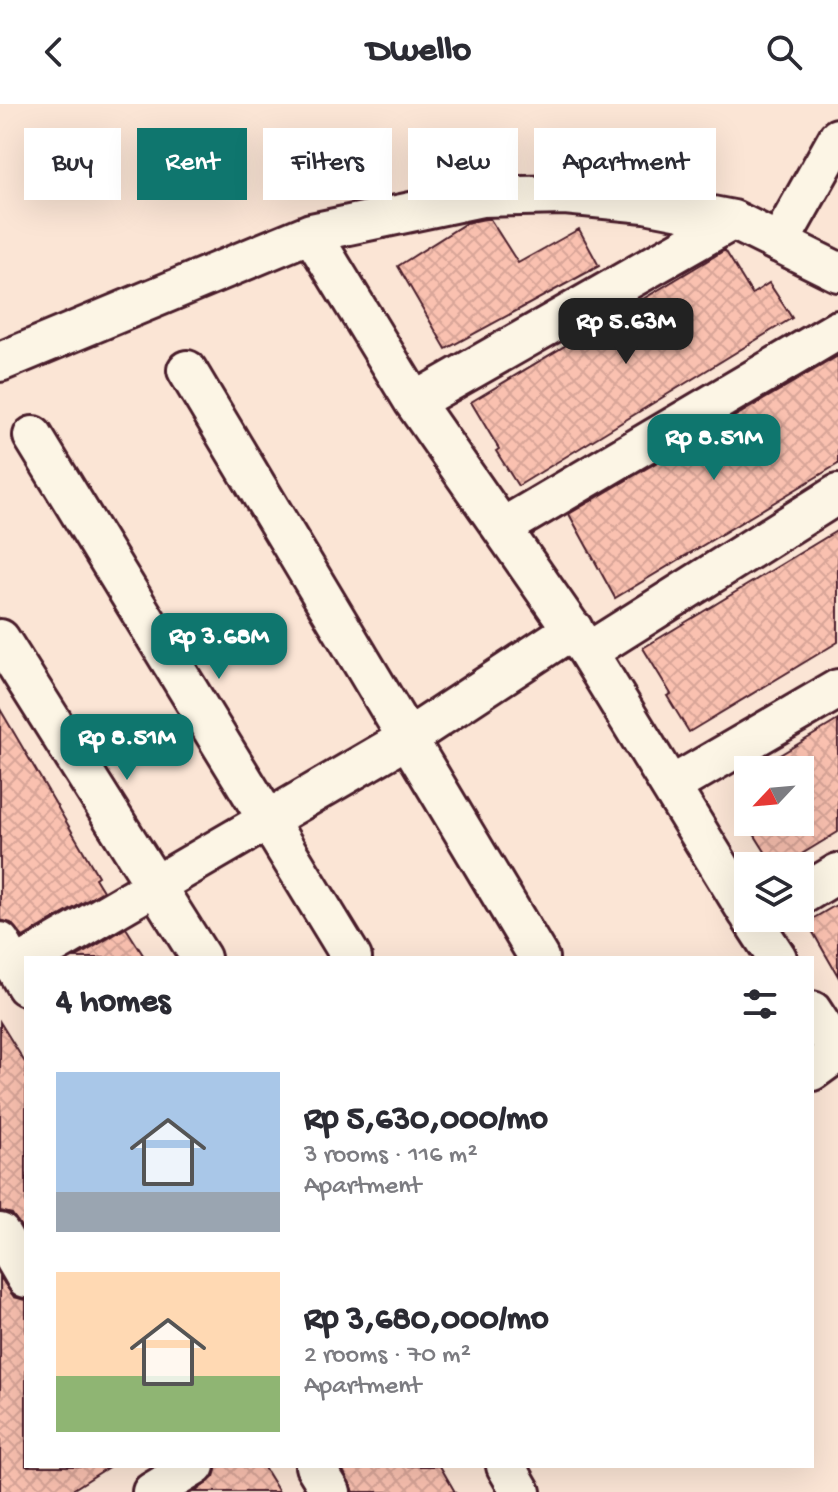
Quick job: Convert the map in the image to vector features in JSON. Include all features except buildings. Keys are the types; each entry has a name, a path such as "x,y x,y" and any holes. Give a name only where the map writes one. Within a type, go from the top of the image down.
{"street":[{"path":"779,243 838,138"},
{"path":"0,362 311,233 482,197 565,195 645,203 733,220 838,272"},
{"path":"414,402 733,220"},
{"path":"311,233 414,402 580,640 734,886"},
{"path":"502,528 838,330"},
{"path":"187,370 538,956"},
{"path":"33,436 351,956"},
{"path":"32,956 838,494"},
{"path":"0,639 200,956"},
{"path":"671,786 838,689"},
{"path":"814,888 838,873"},
{"path":"762,932 776,956"},
{"path":"814,1014 838,1051 814,1069"},
{"path":"0,1233 24,1275"},
{"path":"138,1468 152,1492 192,1468"},
{"path":"316,1468 331,1492"},
{"path":"507,1468 521,1492"}]}
